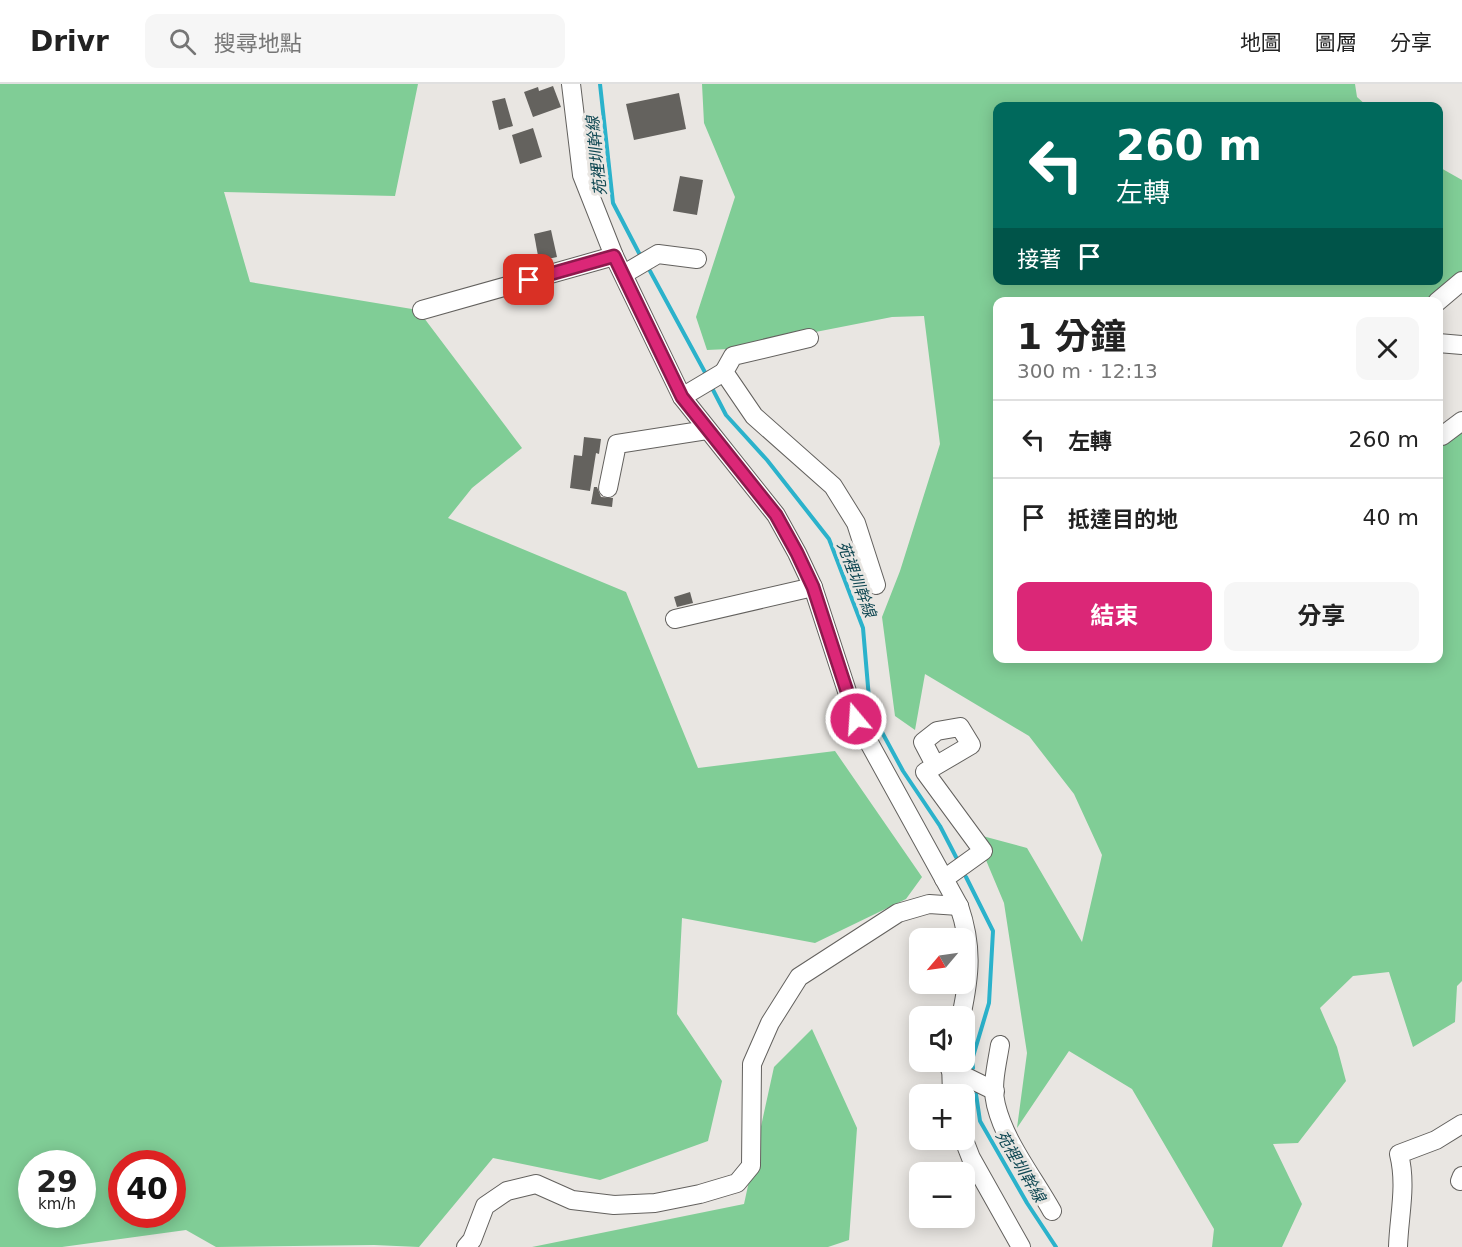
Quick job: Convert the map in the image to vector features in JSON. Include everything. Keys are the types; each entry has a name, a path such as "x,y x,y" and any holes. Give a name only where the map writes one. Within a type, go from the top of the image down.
{"street":[{"path":"571,84 582,175 614,256 682,397 776,515 813,587 856,719 959,906 968,932 970,956 963,1006"},
{"path":"624,273 658,254 697,259"},
{"path":"422,310 614,256"},
{"path":"1443,297 1462,281"},
{"path":"682,397 724,372 733,356 809,338"},
{"path":"1443,343 1462,345"},
{"path":"724,372 754,416 833,486 856,523 876,585"},
{"path":"1443,435 1462,422"},
{"path":"608,488 617,444 706,430"},
{"path":"675,619 813,587"},
{"path":"935,765 925,771 983,851 944,879"},
{"path":"466,1247 472,1240 485,1206 507,1191 536,1184 572,1200 614,1205 655,1203 737,1183 751,1166 752,1064 770,1023 799,977 898,913 929,904 959,906"},
{"path":"1000,1045 995,1091 996,1104 1006,1133 1052,1210"},
{"path":"962,1072 995,1091"},
{"path":"1398,1247 1404,1200 1399,1154 1436,1140 1462,1124"},
{"path":"968,1150 1021,1247"}],"green space":[{"path":"0,84 418,84 395,196 224,192 250,282 418,310 522,448 472,488 448,518 626,592 698,768 835,751 922,877 906,899 815,943 682,918 677,1014 722,1081 708,1141 600,1180 493,1158 419,1247 374,1245 216,1247 186,1230 62,1247 0,1247"},
{"path":"702,84 1355,84 1357,97 1363,102 993,102 993,285 1443,285 1443,169 1462,180 1462,279 1442,297 993,297 993,663 1443,663 1443,441 1462,430 1462,981 1457,986 1455,1022 1413,1047 1389,972 1353,976 1320,1008 1337,1047 1346,1081 1298,1143 1273,1144 1302,1204 1282,1247 1212,1247 1214,1229 1132,1089 1069,1051 1017,1128 1027,1053 1004,903 975,834 1027,848 1082,942 1102,855 1074,794 1029,736 925,674 915,730 895,716 882,617 900,571 940,444 924,316 892,317 729,349 707,350 696,317 735,197 704,123"},
{"path":"812,1029 857,1128 849,1240 828,1247 532,1247 744,1204 774,1067"}],"building":[{"path":"553,86 561,107 533,117 524,92 538,87 539,91"},
{"path":"679,93 686,129 634,140 626,104"},
{"path":"505,98 513,126 499,130 492,101"},
{"path":"533,128 542,157 520,164 512,135"},
{"path":"680,176 703,180 697,215 673,211"},
{"path":"551,230 557,257 539,261 534,234"},
{"path":"584,437 601,439 599,454 596,453 590,491 570,488 574,455 582,456"},
{"path":"594,487 597,487 601,497 613,498 612,507 591,504"},
{"path":"690,592 693,603 677,607 674,597"}],"waterway":[{"name":"苑裡圳幹線","path":"600,84 613,203 640,255"},
{"name":"苑裡圳幹線","path":"650,271 707,376"},
{"name":"苑裡圳幹線","path":"711,386 726,415 767,460 829,539 863,628 870,710 903,771 940,826 956,857"},
{"name":"苑裡圳幹線","path":"966,877 993,931 989,1003 975,1050"},
{"name":"苑裡圳幹線","path":"976,1094 980,1121 1027,1203 1056,1247"}],"route":[{"path":"529,280 614,256 682,397 776,515 797,553 813,587 856,719"}]}
